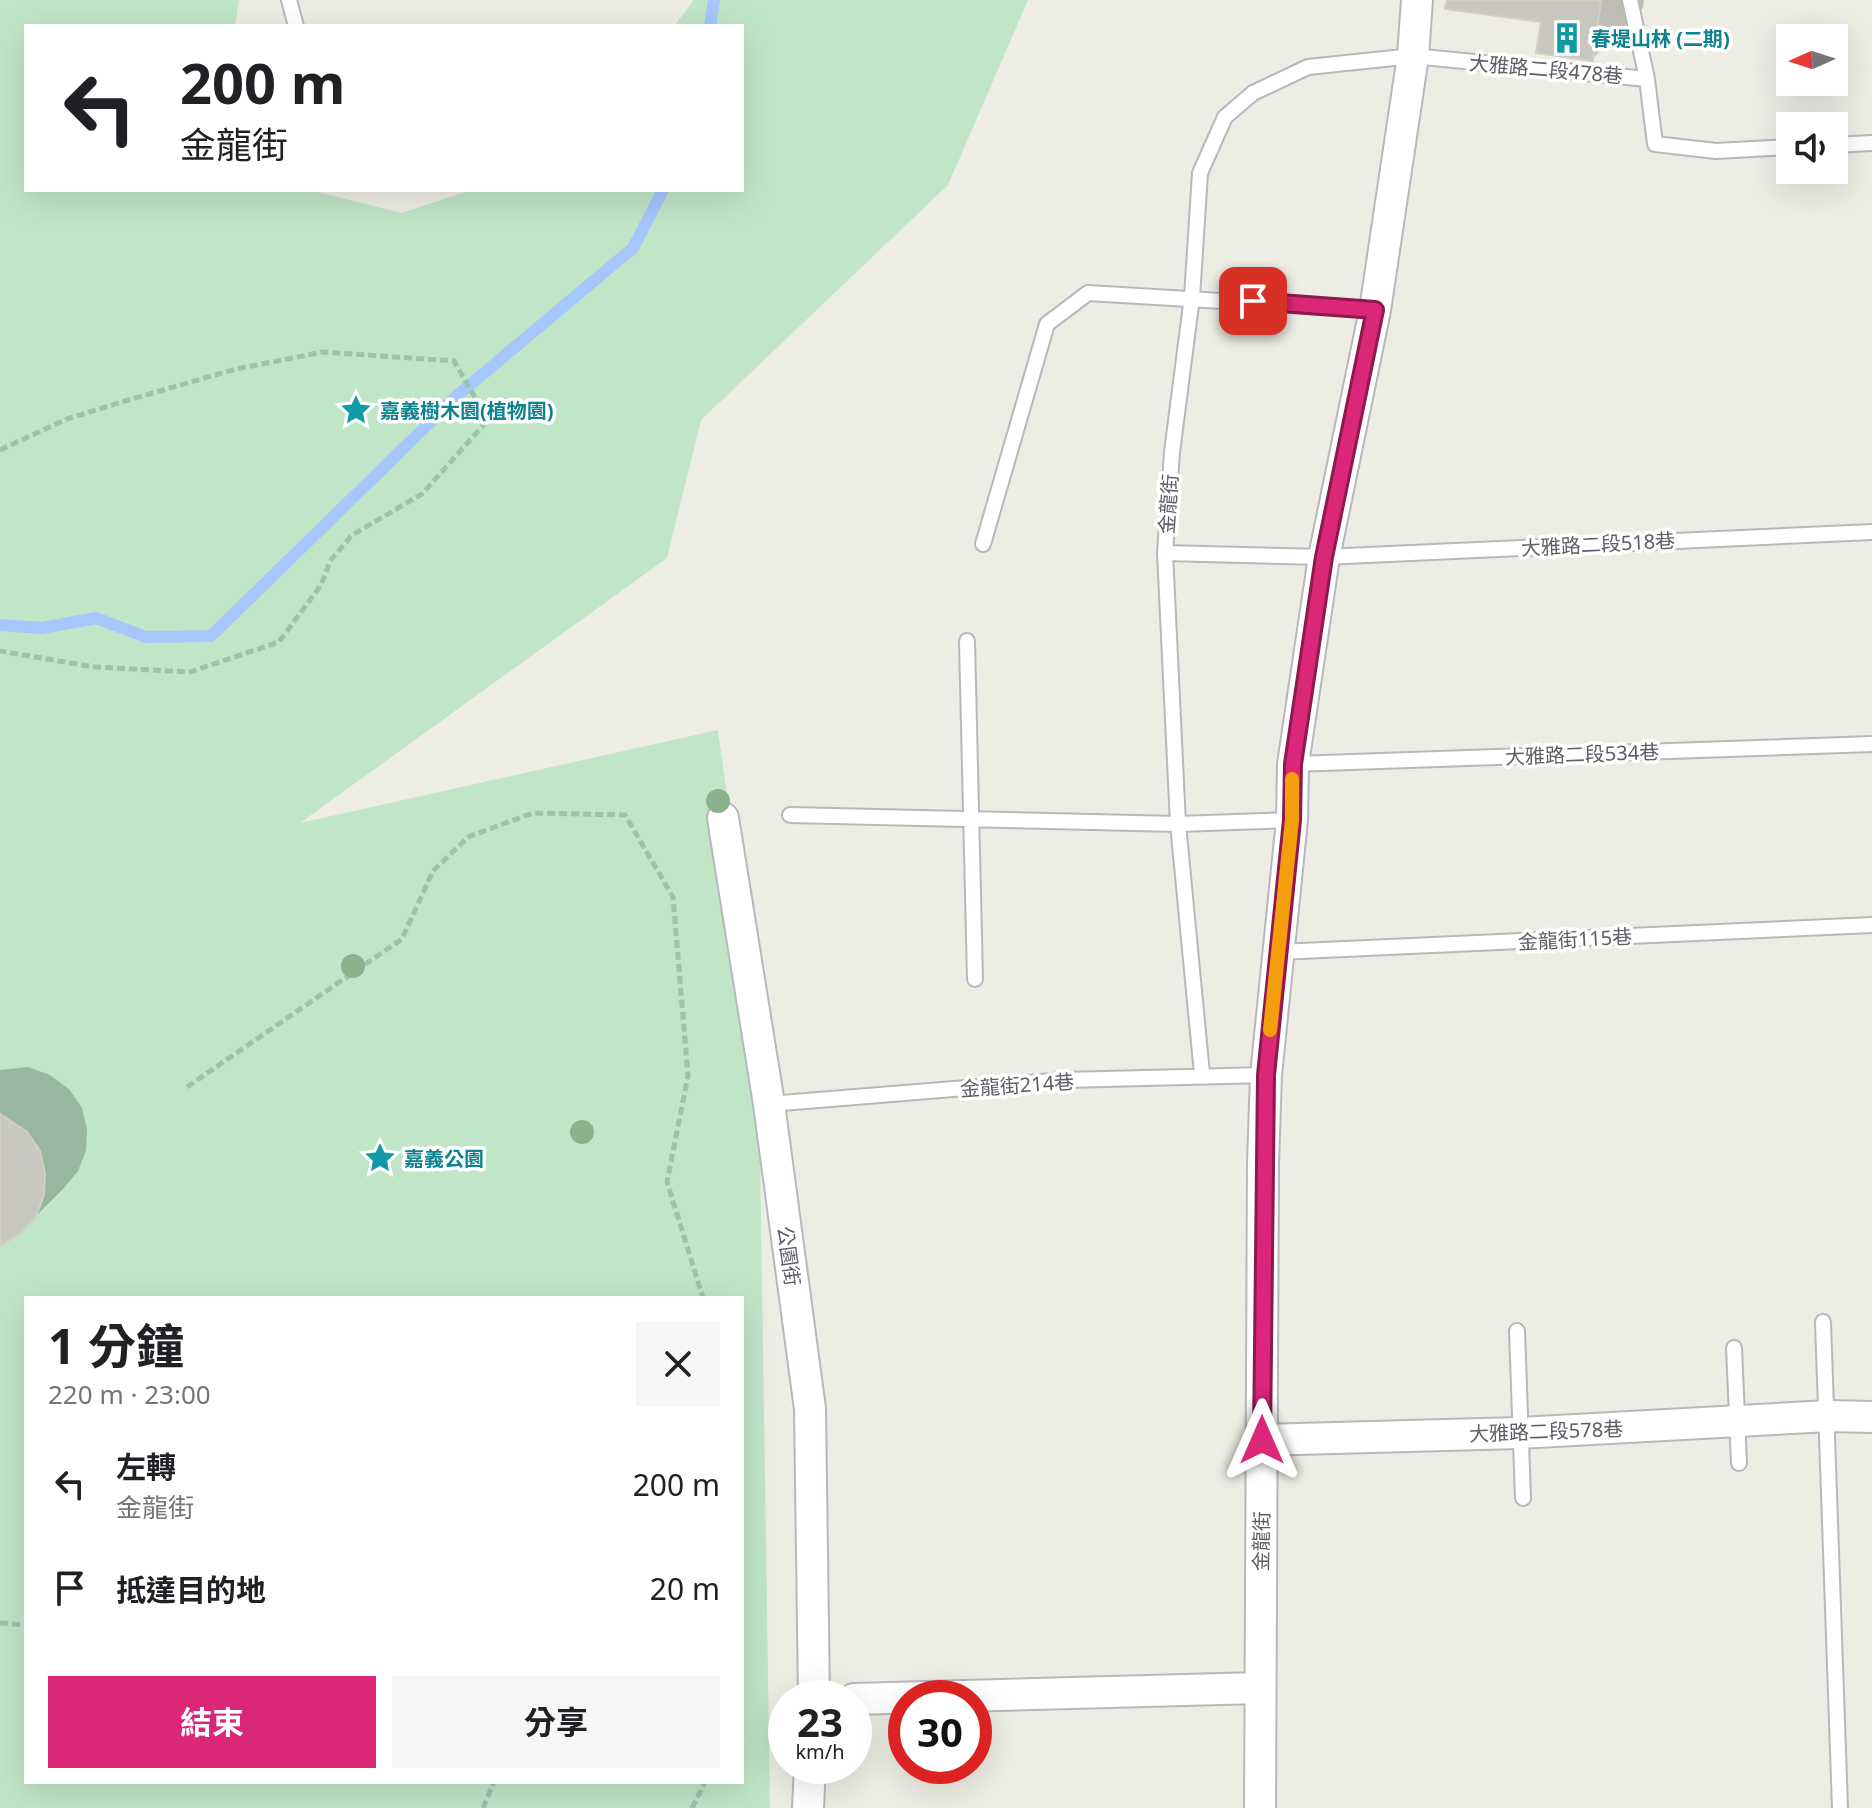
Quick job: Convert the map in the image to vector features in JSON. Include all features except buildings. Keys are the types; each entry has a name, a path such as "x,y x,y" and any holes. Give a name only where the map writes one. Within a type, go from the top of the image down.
{"street":[{"name":"金龍街","path":"1260,1808 1266,1075 1292,820 1293,764 1324,557 1375,310 1413,56 1417,0"},
{"name":"公園街","path":"723,818 769,1104 810,1409 814,1680"},
{"name":"大雅路二段578巷","path":"1262,1440 1519,1433 1829,1416 1872,1417"},
{"path":"872,1699 1259,1688"},
{"path":"808,1808 809,1784"}],"lane":[{"path":"289,0 295,24"},
{"name":"大雅路二段478巷","path":"1413,56 1647,79 1630,0"},
{"name":"金龍街","path":"1324,557 1165,553 1172,452 1192,297 1200,173 1225,117 1253,93 1308,67 1413,56"},
{"path":"1647,79 1655,144 1716,151 1776,148"},
{"path":"1848,144 1872,143"},
{"path":"983,544 1047,324 1088,293 1375,310"},
{"name":"大雅路二段518巷","path":"1324,557 1872,532"},
{"path":"1165,553 1178,824 1202,1074"},
{"path":"967,641 975,979"},
{"name":"大雅路二段534巷","path":"1293,764 1872,744"},
{"path":"790,815 1178,824 1292,820"},
{"name":"金龍街115巷","path":"1279,952 1872,925"},
{"name":"金龍街214巷","path":"769,1104 1064,1080 1202,1074 1266,1075"},
{"path":"1823,1322 1829,1416 1840,1808"},
{"path":"1517,1331 1523,1498"},
{"path":"1734,1348 1739,1463"}],"path":[{"path":"0,450 67,419 236,369 323,352 454,361 488,420 422,494 352,535 330,561 321,585 279,642 190,672 95,667 0,651"},
{"path":"187,1087 402,939 433,871 468,837 533,813 625,815 673,897 688,1076 667,1182 702,1296"},
{"path":"0,1623 24,1625"},
{"path":"483,1808 493,1784"},
{"path":"692,1808 704,1784"}],"green space":[{"path":"0,0 239,0 235,24 24,24 24,192 317,192 402,213 465,192 744,192 744,24 676,24 694,0 1028,0 948,185 701,420 667,558 300,823 718,730 758,1019 770,1808 0,1808"}],"waterway":[{"path":"710,24 714,0"},
{"path":"0,625 42,628 96,618 146,637 211,636 459,394 633,248 662,192"}],"slow traffic":[{"path":"1270,1030 1292,820 1292,779"}],"place":[{"name":"春堤山林 (二期)","path":"1567,38"},
{"name":"嘉義樹木園(植物園)","path":"356,410"},
{"name":"嘉義公園","path":"380,1158"}],"route":[{"path":"1253,301 1375,310 1324,557 1293,764 1292,820 1266,1075 1262,1440"}]}
